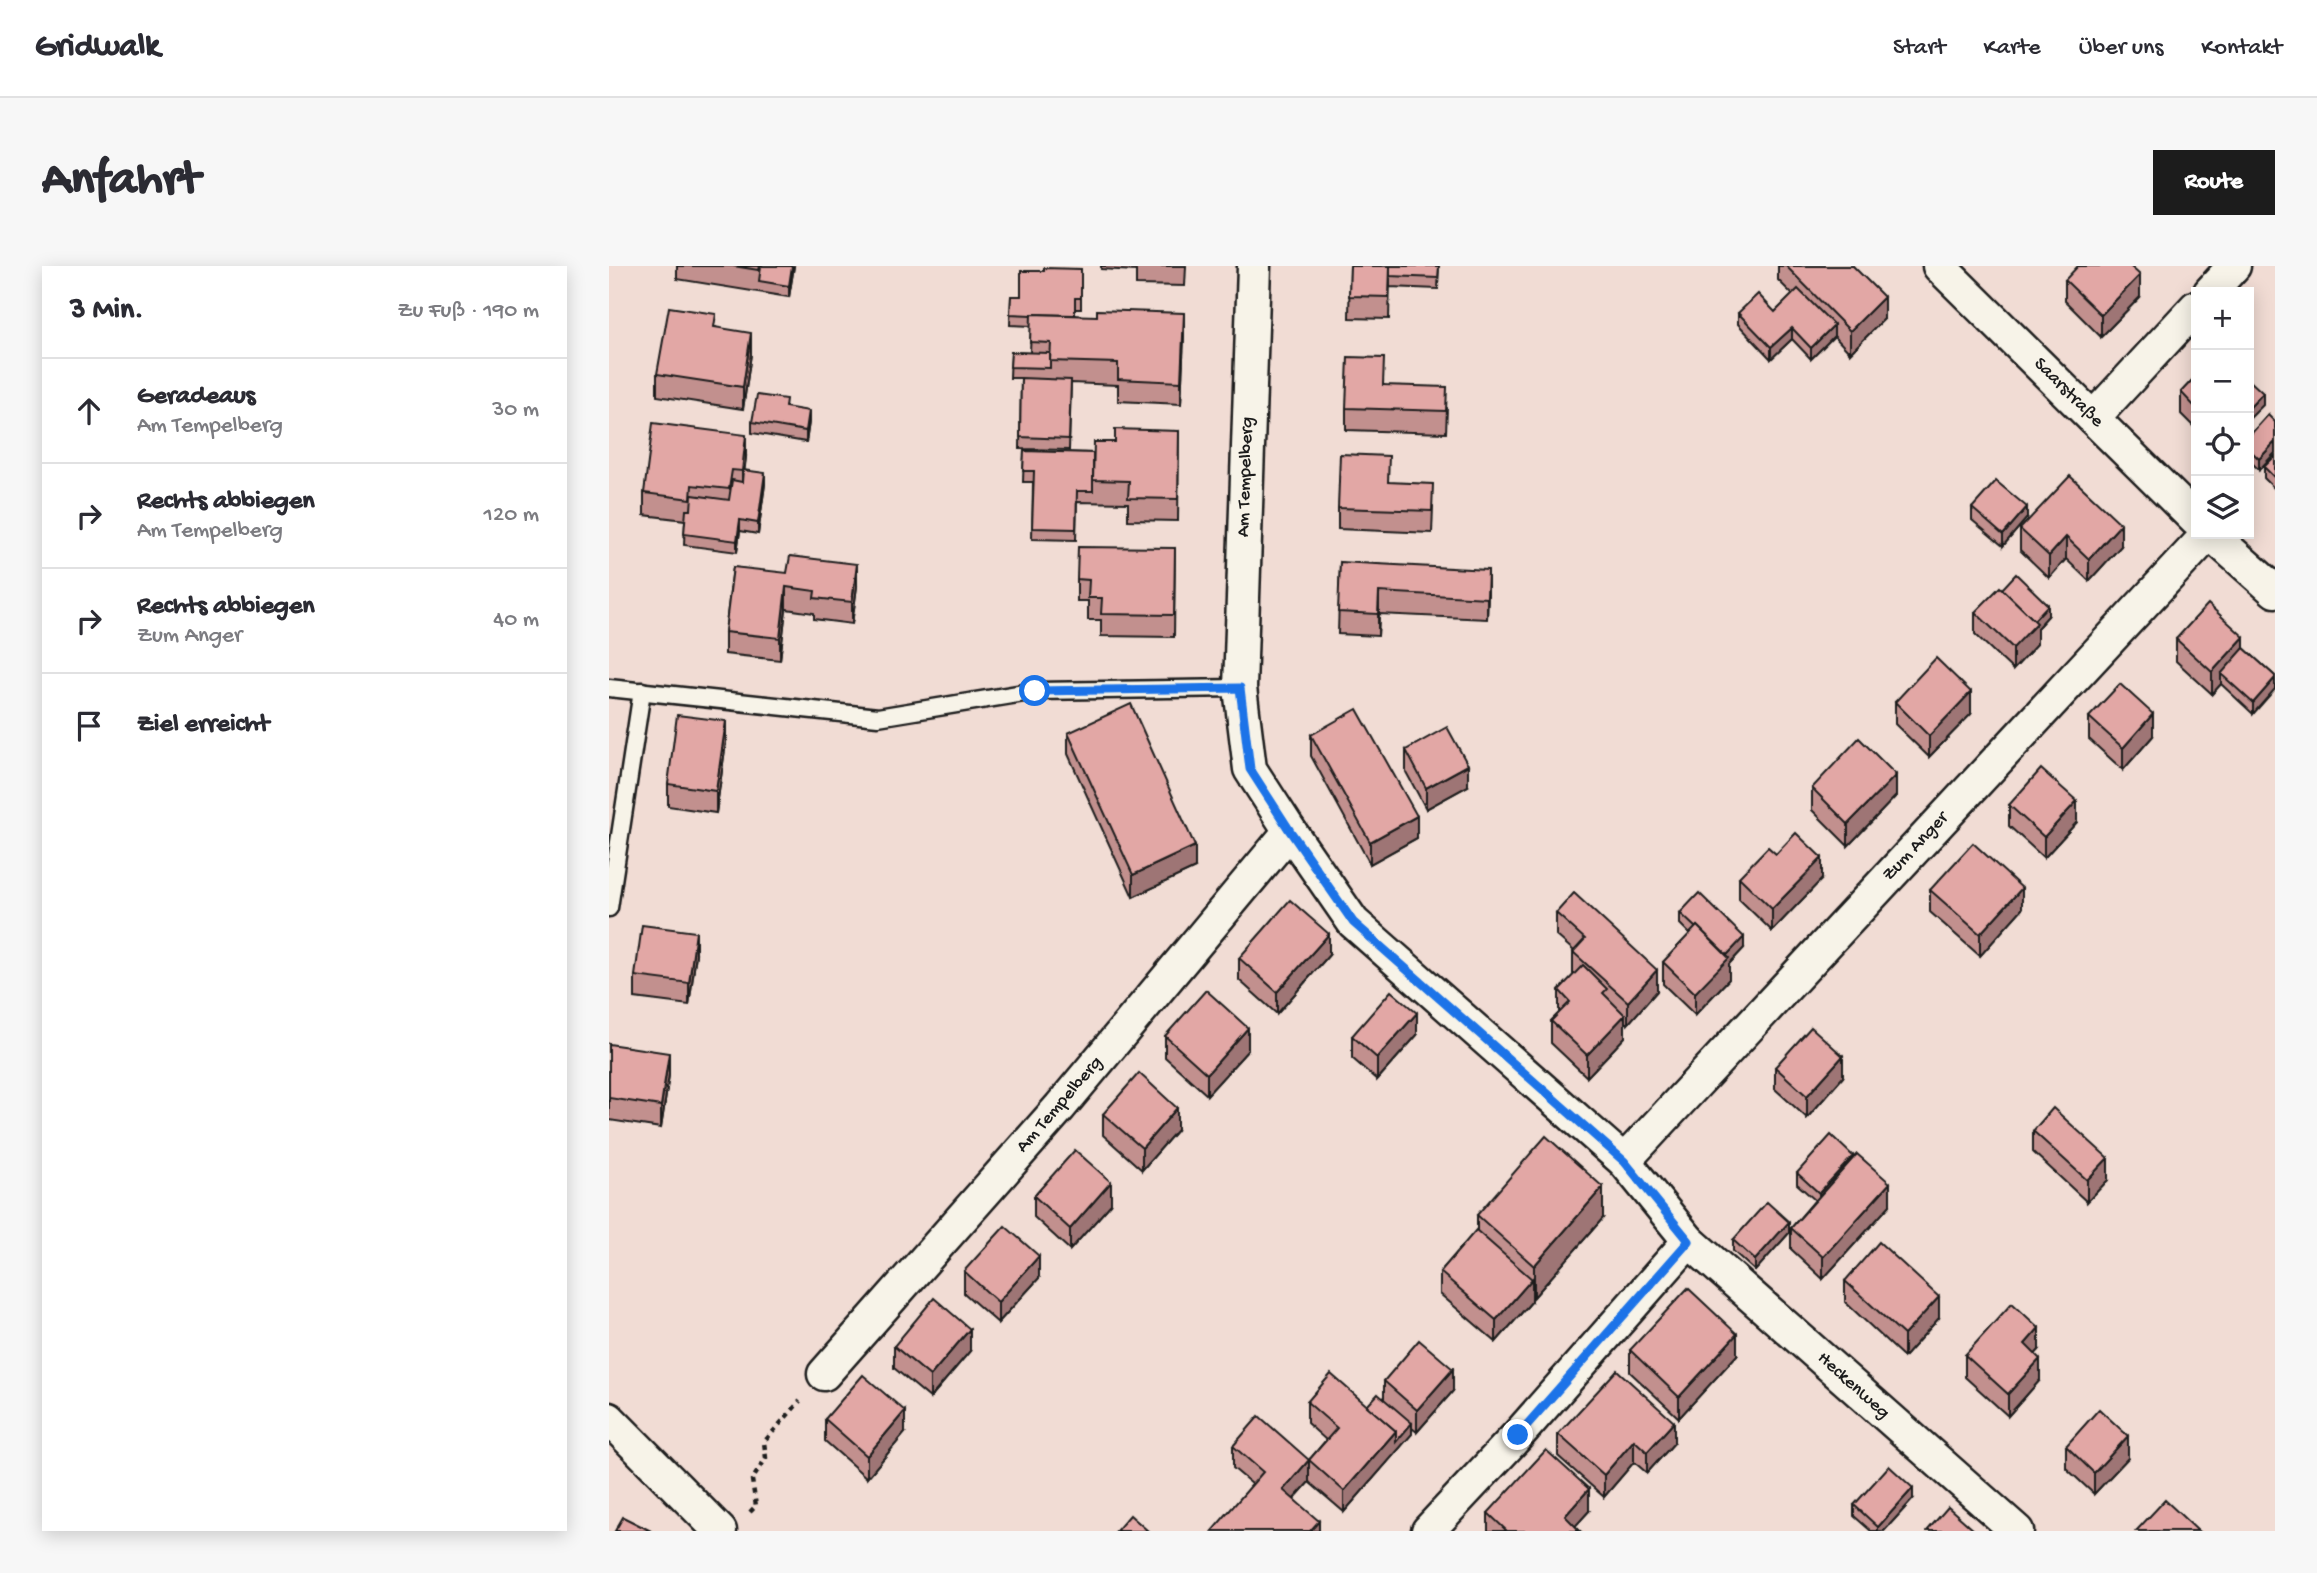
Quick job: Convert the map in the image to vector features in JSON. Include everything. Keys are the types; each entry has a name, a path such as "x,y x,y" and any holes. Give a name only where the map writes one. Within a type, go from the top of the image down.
{"street":[{"name":"Am Tempelberg","path":"1254,266 1240,688 1250,769 1353,922 1624,1161 1689,1241"},
{"name":"Saarstraße","path":"1939,266 2191,515"},
{"path":"2215,287 2234,266"},
{"path":"2093,418 2191,312"},
{"name":"Zum Anger","path":"1624,1161 2204,539"},
{"path":"2215,539 2275,591"},
{"name":"Am Tempelberg","path":"824,1374 1060,1107 1290,831"},
{"path":"1428,1531 1518,1435 1689,1241"},
{"name":"Heckenweg","path":"1689,1241 2017,1531"},
{"path":"614,1436 720,1531"}],"lane":[{"path":"609,688 878,717 1035,691 1240,688"},
{"path":"609,908 642,691"}],"path":[{"path":"748,1514 756,1506 752,1480 766,1458 764,1441 778,1426"}],"building":[{"path":"733,266 760,266 759,270"},
{"path":"761,266 792,266 789,286 759,281"},
{"path":"1350,266 1390,266 1389,297 1349,296"},
{"path":"1390,266 1439,266 1438,278 1390,276"},
{"path":"1786,266 1853,266 1884,297 1850,331"},
{"path":"2078,266 2130,266 2140,275 2101,315 2065,280"},
{"path":"1044,268 1081,269 1081,298 1075,298 1075,315 1010,314 1011,296 1021,296 1021,271 1044,271"},
{"path":"1798,289 1834,325 1811,348 1792,328 1771,347 1738,313 1758,294 1775,312"},
{"path":"669,307 716,314 714,327 751,333 743,387 657,374"},
{"path":"1097,310 1184,313 1181,382 1118,379 1118,363 1050,361 1051,343 1030,342 1031,314 1097,316"},
{"path":"1011,352 1050,353 1050,368 1010,367"},
{"path":"1348,357 1384,358 1383,385 1447,387 1446,411 1346,408"},
{"path":"1021,378 1071,380 1069,439 1020,437"},
{"path":"2191,381 2191,403 2181,392"},
{"path":"2254,385 2263,393 2254,403"},
{"path":"757,395 786,399 785,407 809,411 806,431 752,422"},
{"path":"2268,415 2275,422 2275,442 2259,459 2254,454 2254,430"},
{"path":"653,423 746,435 742,471 732,470 729,489 692,485 691,499 644,493"},
{"path":"1115,429 1179,431 1178,499 1128,498 1129,481 1093,480 1094,442 1115,442"},
{"path":"1024,451 1093,453 1093,491 1077,491 1076,529 1032,528 1034,471 1023,471"},
{"path":"1340,454 1389,456 1388,482 1433,484 1432,511 1338,508"},
{"path":"2275,456 2275,478 2264,467"},
{"path":"743,470 765,473 758,523 740,520 737,541 684,534 686,510 691,510 692,495 729,500 732,480 742,482"},
{"path":"2070,476 2121,524 2089,559 2066,537 2049,556 2020,529"},
{"path":"1996,481 2027,507 2003,535 1972,508"},
{"path":"1078,547 1175,548 1174,615 1101,614 1102,598 1088,598 1089,580 1077,579"},
{"path":"790,556 857,564 852,602 814,598 815,591 786,587 780,638 725,632 733,567 787,573"},
{"path":"1340,562 1488,570 1487,598 1379,592 1378,614 1338,612"},
{"path":"2016,574 2048,605 2034,620 2002,589"},
{"path":"2000,587 2037,623 2013,648 1975,612"},
{"path":"2208,604 2244,637 2212,672 2176,639"},
{"path":"2244,648 2275,676 2253,703 2221,674"},
{"path":"1936,658 1971,692 1929,736 1895,702"},
{"path":"2120,684 2153,714 2123,748 2089,717"},
{"path":"1131,704 1195,846 1133,875 1068,733"},
{"path":"1357,709 1417,816 1370,842 1311,735"},
{"path":"677,715 726,721 716,791 668,784"},
{"path":"1447,727 1468,765 1426,788 1406,750"},
{"path":"1859,738 1896,775 1848,824 1812,788"},
{"path":"2041,769 2077,801 2044,837 2009,805"},
{"path":"1796,833 1822,858 1772,909 1739,877 1768,847 1776,854"},
{"path":"1973,843 2022,888 1980,934 1930,890"},
{"path":"1574,893 1657,970 1628,1002 1573,952 1585,939 1556,913"},
{"path":"1699,893 1744,937 1727,955 1680,913"},
{"path":"1290,900 1329,934 1277,992 1239,958"},
{"path":"642,925 696,932 689,983 635,976"},
{"path":"1697,926 1729,958 1695,993 1663,962"},
{"path":"1583,965 1607,989 1603,993 1625,1015 1587,1055 1551,1021 1570,1002 1559,990"},
{"path":"1206,990 1248,1028 1207,1074 1165,1036"},
{"path":"1391,991 1417,1013 1377,1058 1352,1036"},
{"path":"1811,1027 1843,1056 1807,1096 1775,1067"},
{"path":"609,1044 669,1053 661,1106 609,1098"},
{"path":"1139,1073 1177,1108 1142,1148 1103,1114"},
{"path":"2053,1108 2108,1158 2087,1180 2033,1131"},
{"path":"1831,1135 1853,1156 1819,1193 1797,1173"},
{"path":"1546,1136 1603,1187 1534,1266 1477,1215"},
{"path":"1075,1150 1111,1182 1070,1229 1034,1196"},
{"path":"1857,1154 1890,1183 1823,1257 1791,1228"},
{"path":"1767,1202 1789,1222 1755,1260 1733,1240"},
{"path":"1005,1226 1039,1256 998,1302 964,1271"},
{"path":"1476,1230 1532,1279 1496,1320 1440,1272"},
{"path":"1879,1242 1939,1297 1904,1335 1845,1281"},
{"path":"1688,1288 1737,1334 1679,1397 1630,1350"},
{"path":"934,1298 970,1329 930,1376 894,1346"},
{"path":"2012,1303 2039,1328 2025,1344 2040,1359 2008,1394 1965,1355"},
{"path":"1419,1340 1453,1369 1417,1410 1384,1381"},
{"path":"1617,1370 1674,1422 1647,1452 1634,1440 1604,1475 1558,1434"},
{"path":"1331,1374 1396,1431 1344,1491 1309,1460 1337,1428 1307,1402"},
{"path":"863,1375 905,1411 867,1456 825,1419"},
{"path":"1378,1394 1412,1423 1396,1442 1396,1431 1367,1406"},
{"path":"2099,1409 2128,1436 2094,1473 2066,1446"},
{"path":"1259,1416 1309,1460 1283,1490 1319,1521 1310,1531 1212,1531 1263,1472 1233,1446"},
{"path":"1546,1450 1589,1489 1565,1516 1580,1531 1507,1531 1488,1513"},
{"path":"1889,1466 1913,1488 1878,1527 1854,1505"},
{"path":"2165,1500 2198,1531 2136,1531"},
{"path":"1948,1507 1975,1531 1927,1531"},
{"path":"1130,1515 1148,1531 1116,1531"},
{"path":"623,1517 651,1531 615,1531"}],"route":[{"path":"1035,691 1240,688 1250,769 1353,922 1624,1161 1689,1241 1518,1435"}]}
